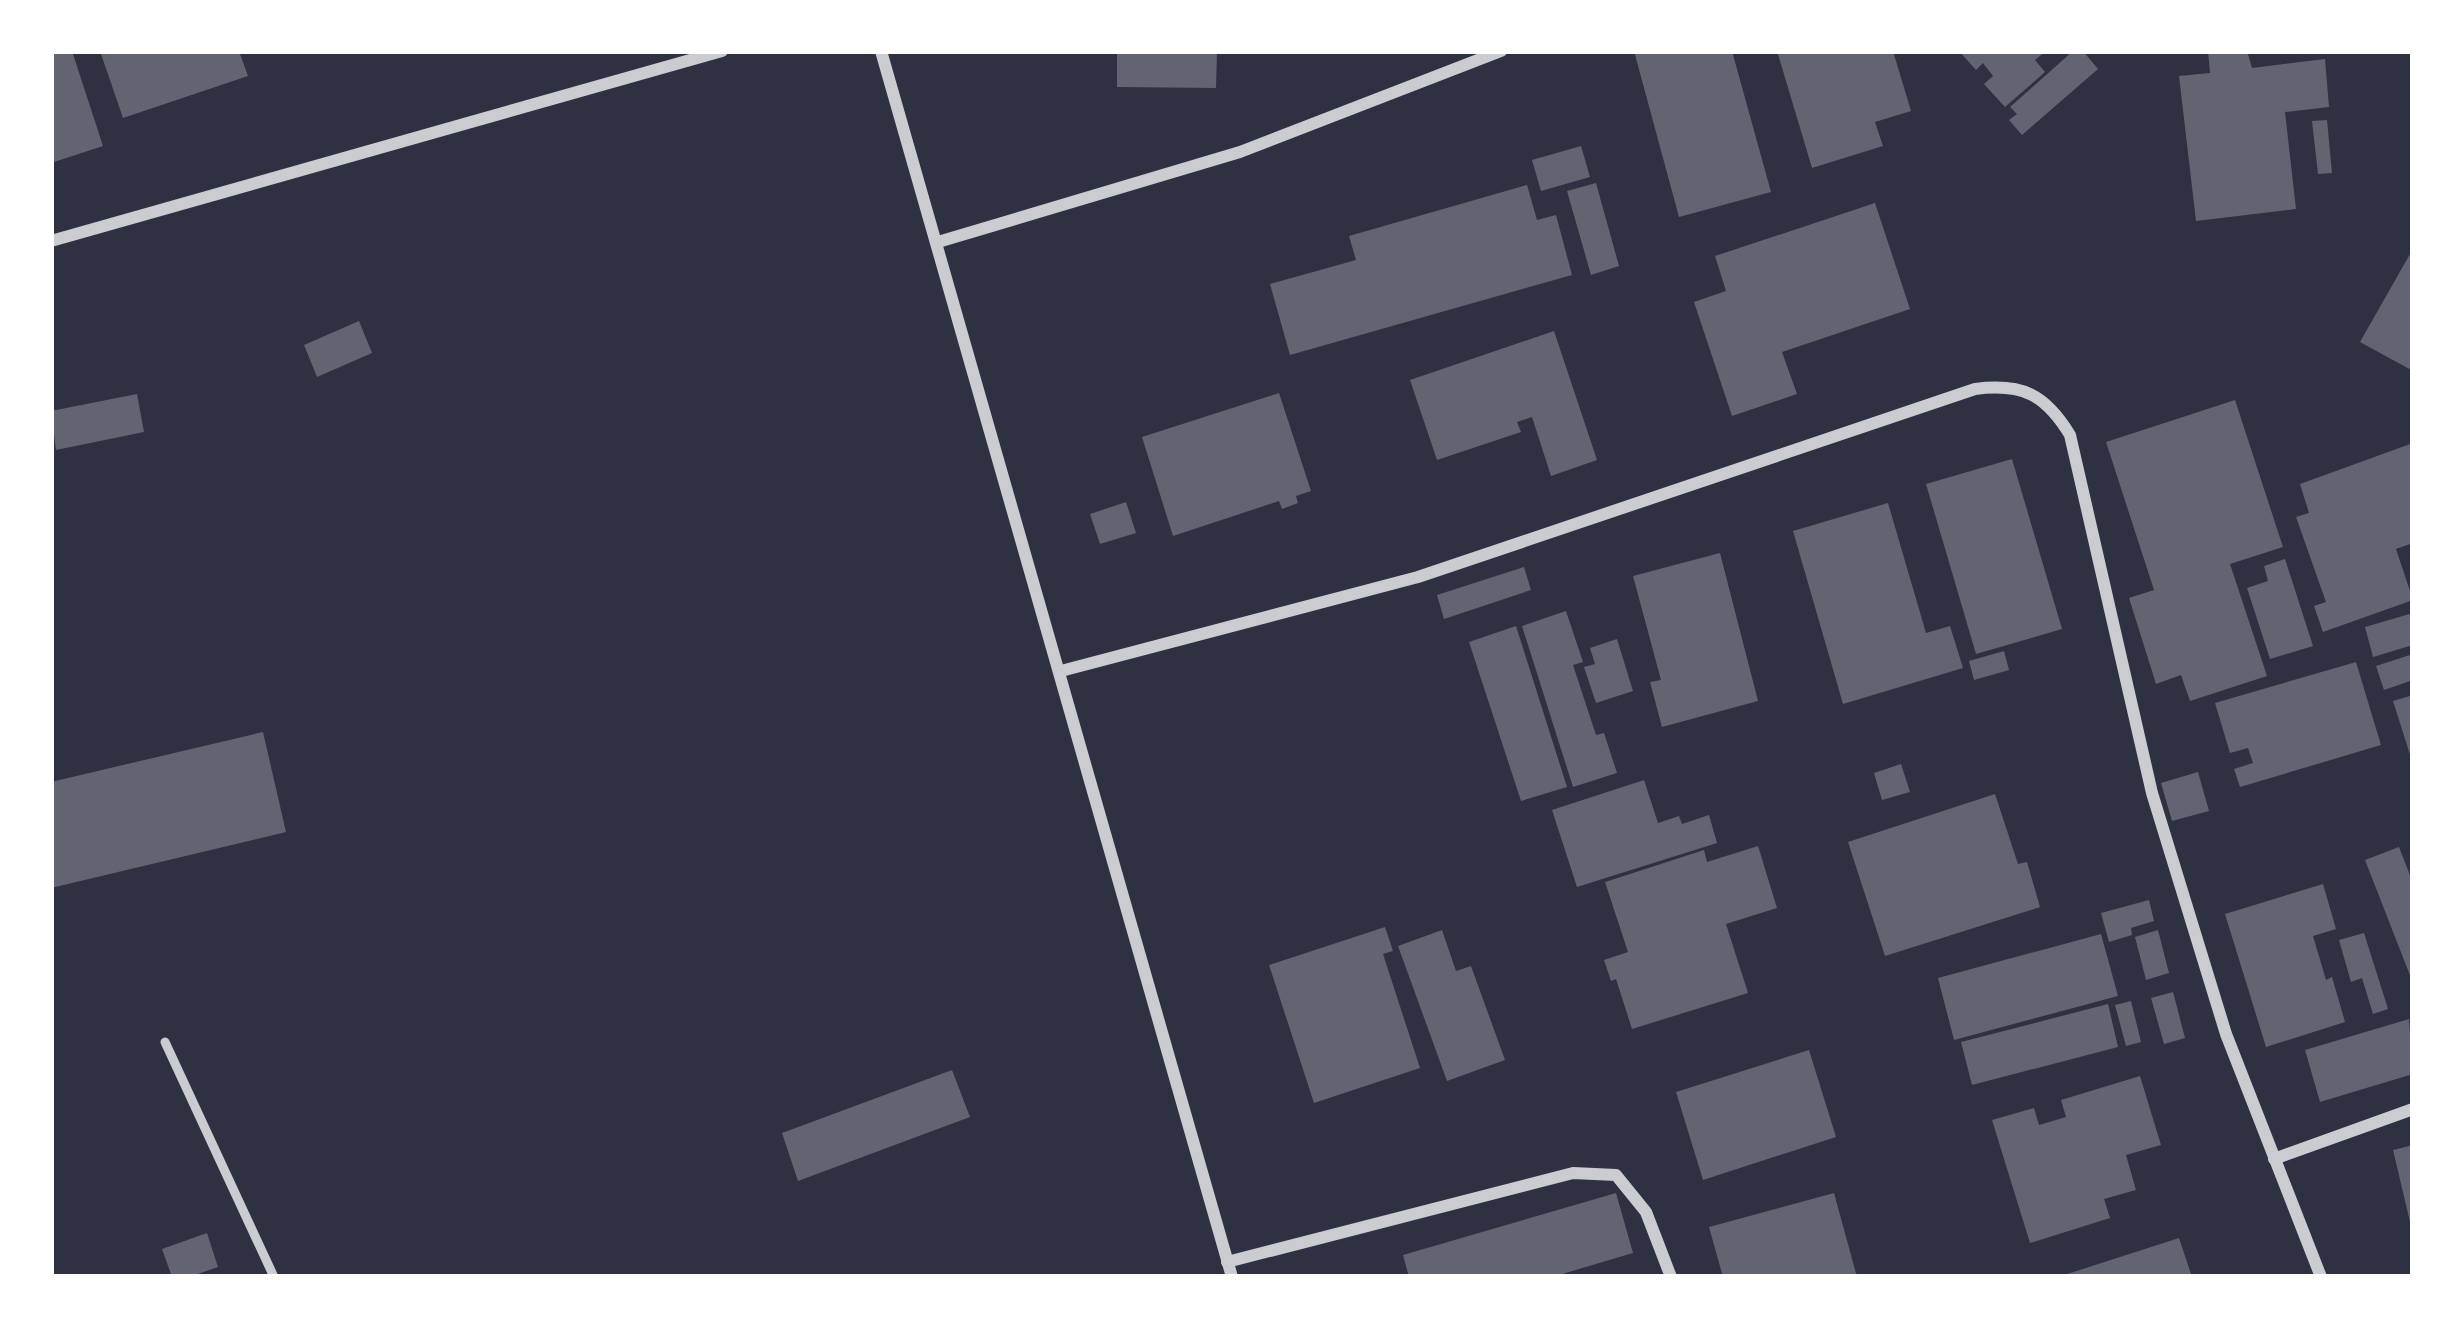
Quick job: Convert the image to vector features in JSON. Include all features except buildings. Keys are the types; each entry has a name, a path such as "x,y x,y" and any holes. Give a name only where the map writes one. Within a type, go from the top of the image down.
{"street":[{"path":"51,241 722,51"},
{"path":"881,51 1232,1277"},
{"path":"938,242 1240,152 1501,51"},
{"path":"1061,671 1418,577 1975,389 2005,385 2029,392 2054,410 2070,435 2152,793 2226,1034 2321,1277"},
{"path":"2274,1159 2413,1109"},
{"path":"1227,1262 1573,1173 1616,1175 1646,1212 1671,1277"}],"lane":[{"path":"165,1042 274,1277"}]}
